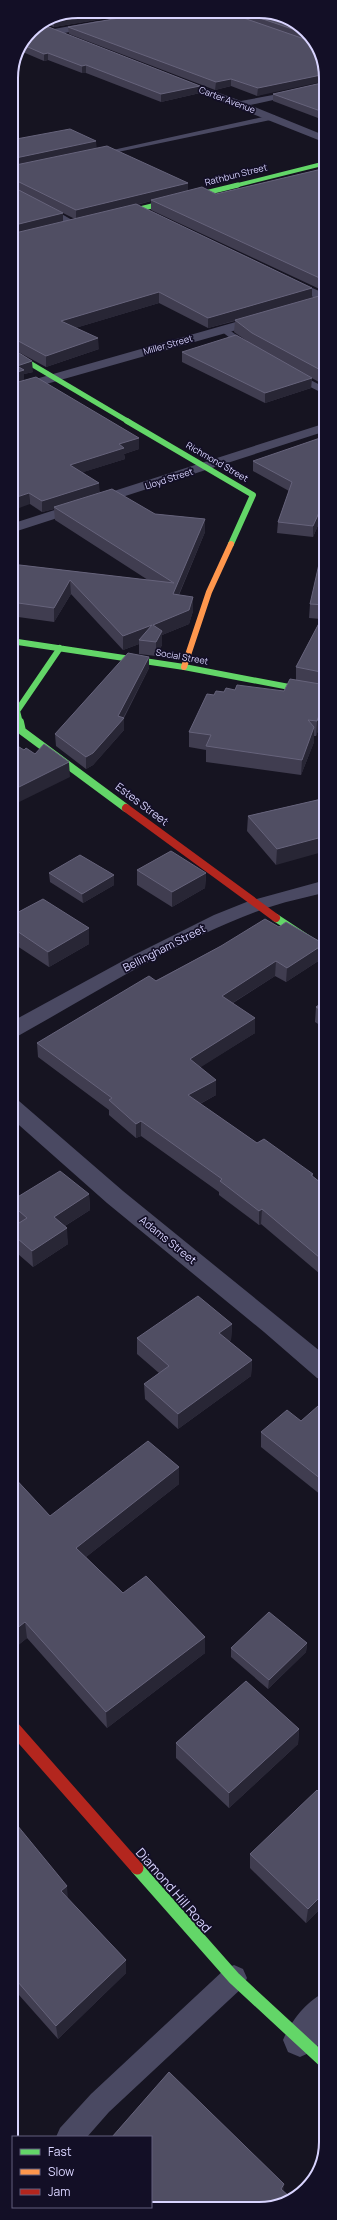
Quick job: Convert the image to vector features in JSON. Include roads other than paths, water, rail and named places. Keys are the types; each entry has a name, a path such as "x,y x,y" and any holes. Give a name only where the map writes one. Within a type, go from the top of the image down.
{"street":[{"path":"54,32 105,23"},
{"path":"44,29 68,38"},
{"name":"Carter Avenue","path":"162,75 240,104 319,137"},
{"path":"240,104 310,89"},
{"name":"Rathbun Street","path":"103,218 319,165"},
{"path":"138,209 156,218"},
{"path":"61,228 78,224"},
{"path":"273,275 319,296"},
{"path":"311,304 319,301"},
{"name":"Miller Street","path":"18,388 275,314"},
{"name":"Richmond Street","path":"18,356 253,495 209,592 184,667"},
{"name":"Lloyd Street","path":"18,527 319,429"},
{"name":"Social Street","path":"18,642 184,667 319,693"},
{"name":"Estes Street","path":"18,710 60,648"},
{"name":"Estes Street","path":"18,715 22,731 256,905 319,946"},
{"name":"Bellingham Street","path":"18,1027 144,958 222,919 256,905 319,888"},
{"name":"Adams Street","path":"18,1112 115,1197 273,1325 319,1365"},
{"name":"Diamond Hill Road","path":"18,1733 234,1978 319,2057"},
{"path":"300,2040 319,2017"}],"lane":[{"path":"87,157 272,117"},
{"path":"37,204 78,224"},
{"path":"224,329 248,348 260,355"},
{"path":"284,369 319,388"},
{"path":"70,2136 100,2103 234,1978"}]}
